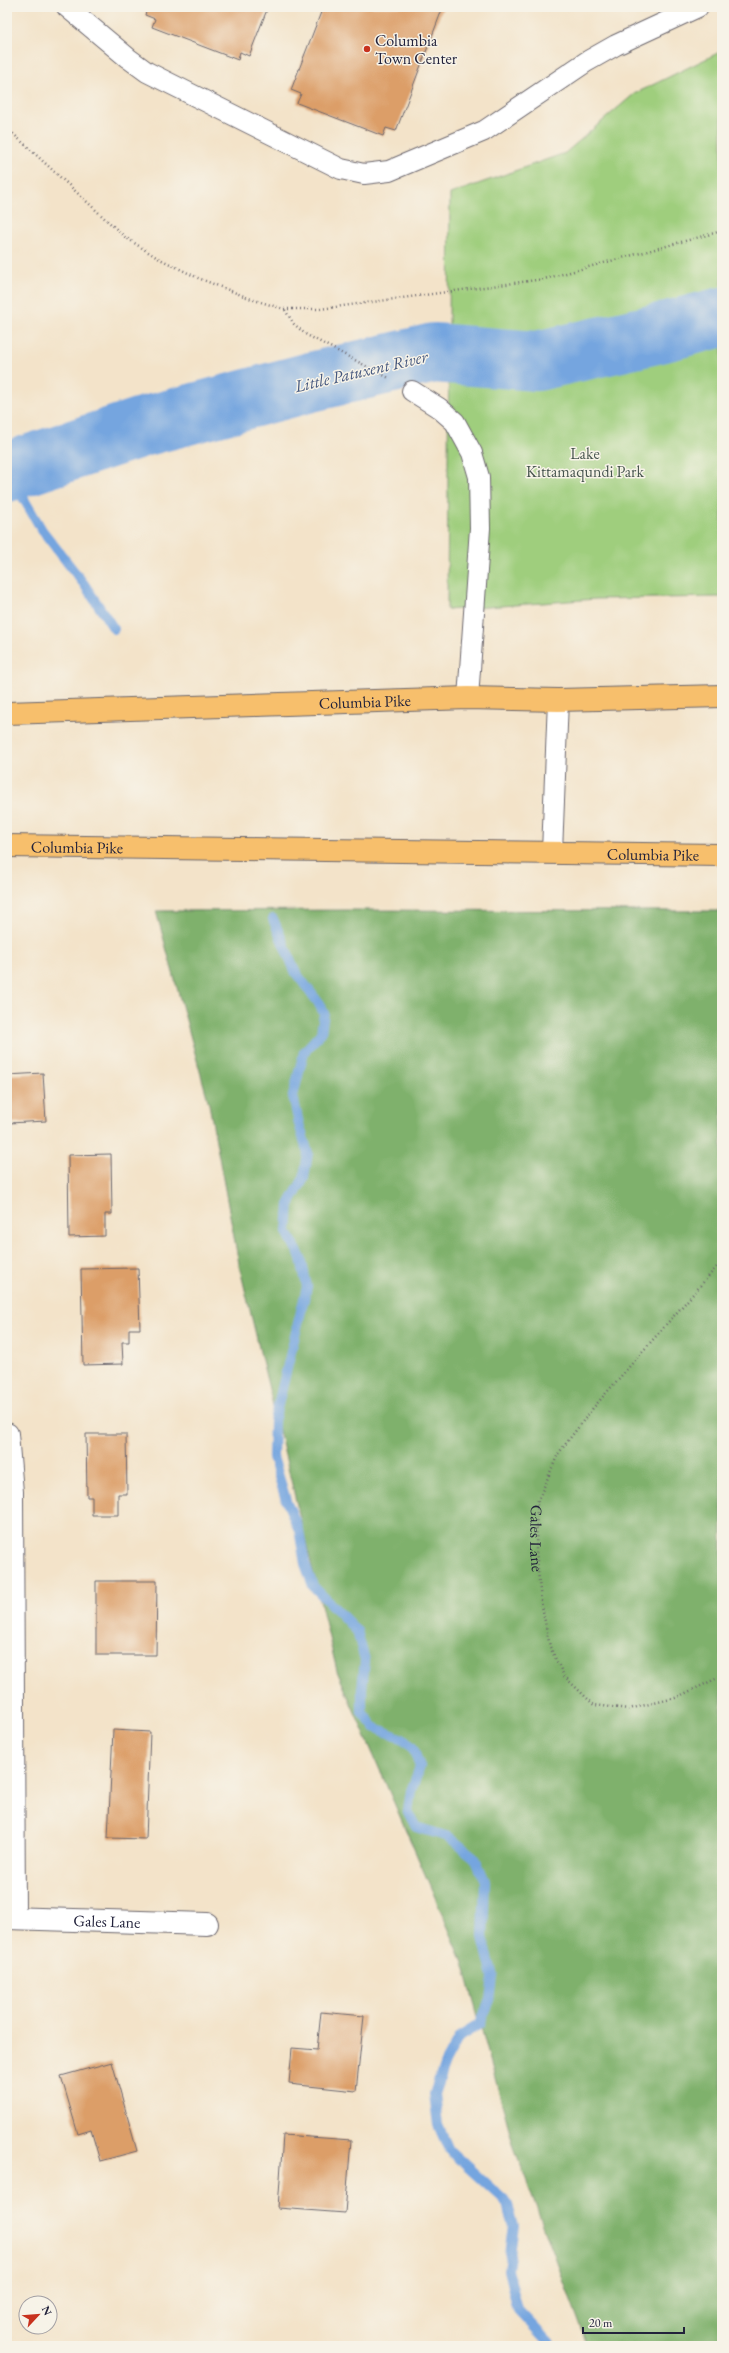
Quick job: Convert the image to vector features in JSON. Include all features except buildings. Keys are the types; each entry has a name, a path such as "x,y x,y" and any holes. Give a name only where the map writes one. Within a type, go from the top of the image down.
{"highway":[{"name":"Columbia Pike","path":"7,713 468,698 558,700 722,696"},
{"name":"Columbia Pike","path":"7,846 722,855"}],"street":[{"path":"7,1434 12,1492 11,1918"},
{"name":"Gales Lane","path":"11,1918 208,1924"}],"lane":[{"path":"67,7 147,72 341,169 364,174 389,171 408,165 484,131 586,62 616,45 698,7"},
{"path":"412,391 439,408 455,422 472,453 479,477 480,528 468,698"},
{"path":"552,852 558,700"}],"path":[{"path":"7,128 125,237 156,257 198,278 284,309 320,309 544,279 722,231"},
{"path":"284,309 294,324 305,334 412,391"},
{"name":"Gales Lane","path":"722,1262 593,1408 558,1454 537,1503 536,1550 541,1601 550,1646 564,1676 594,1705 629,1709 675,1698 722,1676"}],"green space":[{"name":"Lake Kittamaqundi Park","path":"722,51 722,597 596,599 447,610 450,194 565,153 634,94"},
{"path":"156,911 722,911 722,2346 588,2346 514,2147 463,1962 337,1671 240,1269 209,1104"}],"waterway":[{"name":"Little Patuxent River","path":"7,472 142,427 311,382 434,353 537,361 656,334 722,317"},
{"path":"8,472 42,530 84,584 114,629"},
{"path":"273,919 296,973 318,1002 324,1013 321,1033 304,1052 293,1096 299,1124 308,1153 304,1178 289,1205 287,1232 301,1258 307,1287 274,1421 273,1457 286,1500 299,1530 305,1564 313,1586 357,1631 365,1660 362,1689 362,1712 374,1727 405,1740 413,1748 420,1767 411,1791 408,1812 416,1827 449,1837 475,1858 485,1881 483,1937 493,1977 490,2000 480,2024 459,2037 445,2063 434,2094 438,2125 449,2150 507,2203 514,2225 508,2270 518,2310 552,2346"}],"place":[{"name":"Columbia Town Center","path":"367,49"}]}
